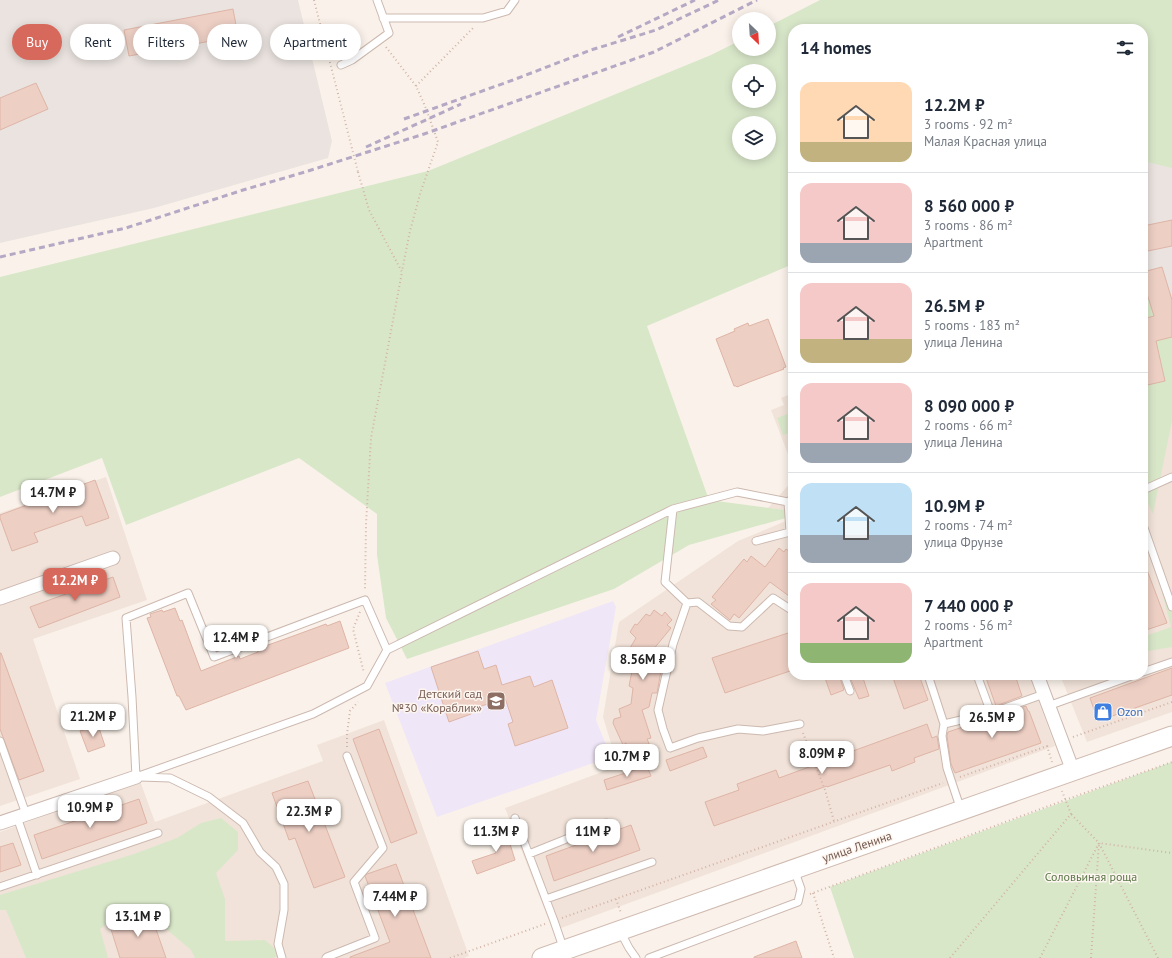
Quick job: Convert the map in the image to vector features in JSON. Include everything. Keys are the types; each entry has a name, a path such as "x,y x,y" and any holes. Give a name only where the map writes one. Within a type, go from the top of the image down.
{"main road":[{"name":"улица Ленина","path":"542,958 1172,736"}],"street":[{"path":"0,598 113,558"},
{"path":"1039,680 1062,741 1065,773"},
{"path":"0,823 136,777"}],"lane":[{"path":"341,65 352,60 389,33 376,0"},
{"path":"383,18 483,18 507,11 515,0"},
{"path":"1148,488 1172,477"},
{"path":"136,777 313,714 367,686 387,650 673,509 737,492 788,500"},
{"path":"673,509 665,582 687,603 698,602 729,626 742,627 773,598 788,608"},
{"path":"756,542 788,534"},
{"path":"1148,539 1172,607"},
{"path":"136,777 126,618 188,593 214,657 365,600 387,650"},
{"path":"687,603 673,644 658,710 670,748 698,738 738,729 763,731 800,724"},
{"path":"1148,670 1172,662"},
{"path":"846,680 850,691"},
{"path":"930,680 944,724 942,736 947,768 962,810"},
{"path":"980,680 991,713"},
{"path":"944,724 1046,700 1116,680"},
{"path":"0,741 1,752 21,815 36,875"},
{"path":"326,958 327,956 375,938 354,882 383,848 347,756"},
{"path":"136,777 170,778 209,797 243,823 260,852 276,867 284,884 284,910 278,944 282,958"},
{"path":"515,818 564,950"},
{"path":"529,854 606,823"},
{"path":"0,888 158,833"},
{"path":"546,899 652,862"},
{"path":"649,958 798,902 801,889 794,869"},
{"path":"620,931 636,958"}],"path":[{"path":"314,0 369,210 402,272"},
{"path":"416,86 483,18"},
{"path":"347,756 347,734 350,711 360,700 367,686 353,629 365,600 366,524 371,438 410,231 418,201 438,142 416,86 380,39"},
{"path":"450,958 1172,702"},
{"path":"800,724 825,790 834,822"},
{"path":"798,902 813,892 1172,762"},
{"path":"1065,773 1065,800 1071,814 1099,842 1158,958"},
{"path":"950,958 1071,814"},
{"path":"1099,842 1172,853"},
{"path":"1040,958 1099,842"},
{"path":"1092,958 1099,842"},
{"path":"813,892 834,958"}],"shaded area":[{"path":"0,0 298,0 304,24 270,24 270,60 312,60 332,141 328,158 154,208 0,243"},
{"path":"1148,148 1172,156 1172,359 1148,367"},
{"path":"1172,359 1172,712 1087,742 1062,680 1148,680 1148,367"},
{"path":"788,395 788,454 771,410 784,405 781,398"},
{"path":"106,477 147,600 33,639 80,779 0,806 0,513"},
{"path":"788,486 788,510 768,508"},
{"path":"788,520 788,680 1031,680 1055,746 553,931 505,808 618,766 603,717 619,622 738,541"},
{"name":"Детский сад №30 «Кораблик»","path":"613,601 616,607 596,720 611,757 437,817 385,683"},
{"path":"384,720 469,956 464,958 0,958 0,832 140,781 155,822 323,761 317,745"}],"green space":[{"path":"820,0 1172,0 1172,168 1148,162 1148,24 788,24 788,266 647,326 709,500 788,510 788,517 689,545 614,589 407,659 386,618 377,555 377,514 299,458 126,525 102,458 0,497 0,277 428,171 711,55 732,44 732,56 776,56 776,22"},
{"path":"1148,278 1172,308 1172,421 1153,514 1148,504"},
{"path":"788,414 788,434 783,435 777,418"},
{"path":"1161,588 1172,596 1172,647 1148,651 1148,635 1171,627"},
{"name":"Соловьиная роща","path":"1172,762 1172,958 854,958 830,887"},
{"path":"221,818 238,832 238,850 216,873 225,899 225,941 265,940 281,954 274,958 195,958 191,950 165,928 158,904 127,909 100,929 108,958 26,958 6,910 0,910 0,895 134,854 177,838 201,823"}],"building":[{"path":"233,9 236,24 207,24 207,42 199,43 199,24 155,24"},
{"path":"133,28 133,55 129,56 125,30"},
{"path":"36,83 48,109 0,130 0,98"},
{"path":"1172,220 1172,246 1148,251 1148,225"},
{"path":"1162,267 1172,300 1172,337 1156,341 1165,381 1148,385 1148,318 1154,316 1148,297 1148,271"},
{"path":"768,319 786,367 737,387 734,386 716,339 735,331 734,329 748,323 749,326"},
{"path":"95,480 109,518 86,526 82,516 34,533 38,542 12,551 0,515"},
{"path":"779,548 784,552 786,549 788,550 788,595 770,582 739,618 734,614 730,620 711,604 716,600 712,597 744,559 747,562 751,556 765,567"},
{"path":"1148,573 1167,623 1148,629"},
{"path":"113,577 120,597 39,628 30,607"},
{"path":"175,608 180,621 182,620 201,671 239,656 240,659 258,652 257,649 326,624 327,626 340,621 349,648 186,710 179,696 177,696 147,618 151,617 150,614"},
{"path":"654,610 662,616 665,612 672,620 667,625 671,628 652,651 658,656 657,668 661,671 657,693 652,693 649,707 642,710 651,738 647,739 650,746 639,750 638,747 629,750 626,743 623,745 613,723 614,719 621,717 619,709 631,704 633,688 629,686 632,671 636,671 640,652 630,648 636,638 630,632 635,624 637,625 646,614 650,616"},
{"path":"788,633 788,672 725,693 712,658"},
{"path":"478,651 484,669 496,665 502,685 530,676 534,687 552,680 568,728 515,746 508,724 513,722 505,698 470,710 471,714 449,722 431,667"},
{"path":"0,653 44,771 19,780 0,729"},
{"path":"1172,668 1172,695 1098,721 1090,698 1139,680 1148,680 1148,677"},
{"path":"826,680 841,680 844,690 831,695"},
{"path":"851,680 864,680 869,696 859,699"},
{"path":"894,680 921,680 928,700 904,709"},
{"path":"987,680 1017,680 1022,696 996,706"},
{"path":"1026,706 1041,743 955,773 951,764 947,736 948,732"},
{"path":"927,724 932,738 937,736 939,749 914,758 915,762 892,771 890,765 714,826 705,802 739,790 737,784 776,770 779,778"},
{"path":"98,725 105,746 88,752 80,731"},
{"path":"379,729 417,833 391,843 353,739"},
{"path":"703,747 707,757 670,771 666,760"},
{"path":"647,766 651,776 607,790 604,780"},
{"path":"308,781 345,877 314,888 295,838 289,840 272,793"},
{"path":"139,799 147,823 42,859 34,835"},
{"path":"631,825 640,850 554,881 546,856"},
{"path":"505,828 515,860 477,874 472,861 496,853 490,834"},
{"path":"13,843 21,865 0,872 0,847"},
{"path":"396,864 431,958 350,958 390,942 365,876"},
{"path":"150,912 166,958 120,958 110,926"},
{"path":"796,941 802,958 754,958 754,957"}],"railway":[{"path":"618,37 695,0"},
{"path":"404,119 591,50 656,30 719,0"},
{"path":"0,257 126,228 424,134 654,52 757,0"},
{"path":"366,147 461,104"}],"place":[{"name":"Детский сад №30 «Кораблик»","path":"496,701"},
{"name":"Ozon","path":"1103,712"}]}
